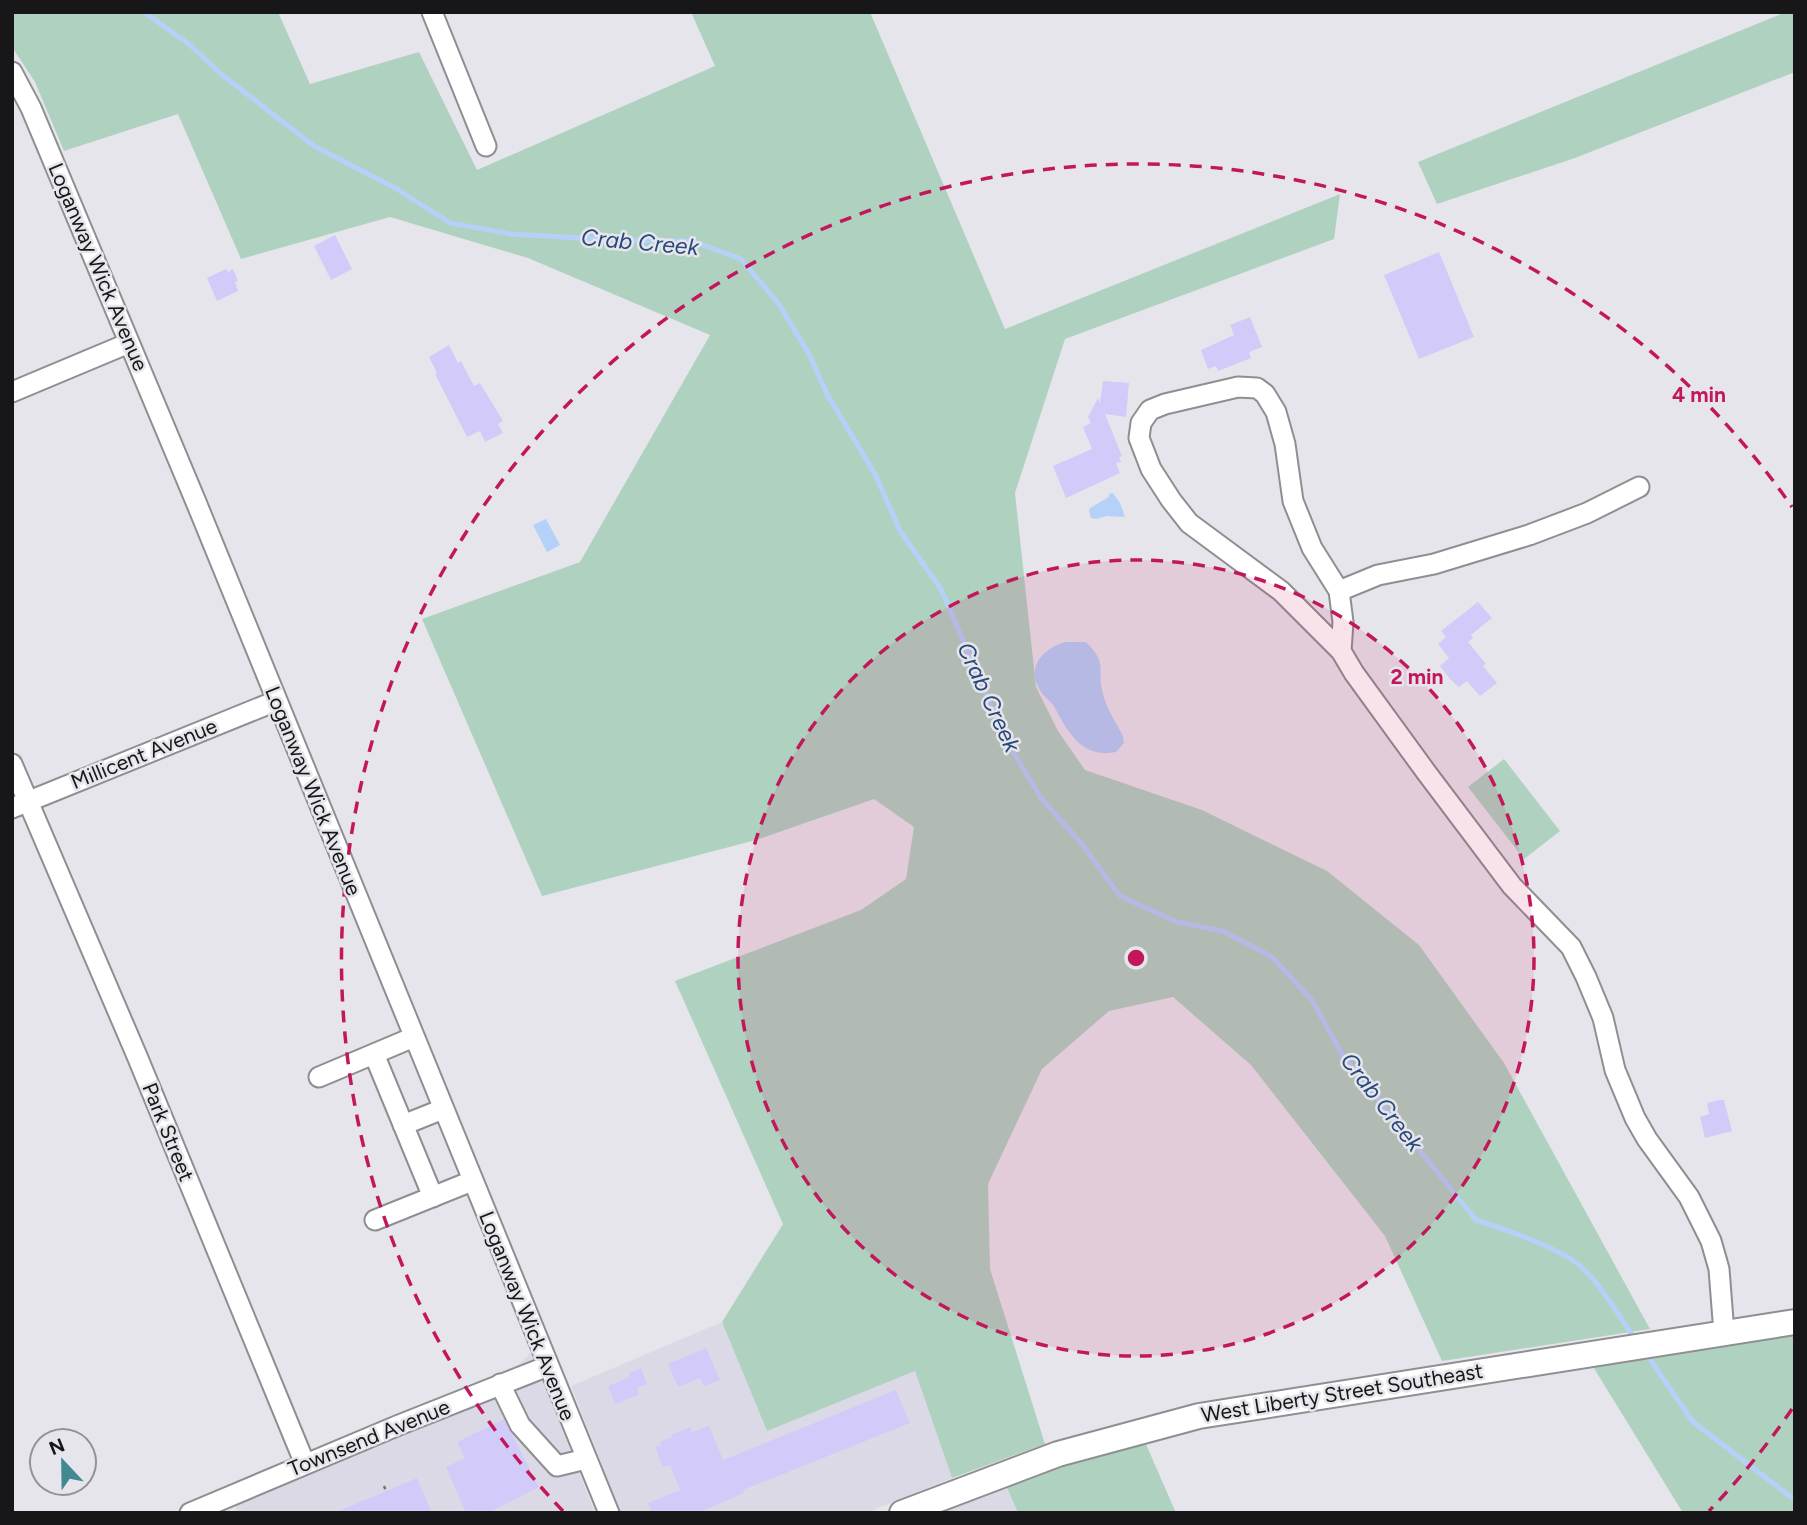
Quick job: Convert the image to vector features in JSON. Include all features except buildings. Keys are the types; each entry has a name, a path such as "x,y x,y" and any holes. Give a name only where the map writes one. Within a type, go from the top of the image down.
{"main road":[{"name":"West Liberty Street Southeast","path":"902,1513 1058,1454 1199,1416 1795,1322"}],"street":[{"path":"432,12 486,146"},
{"name":"Loganway Wick Avenue","path":"12,72 31,107 129,342 609,1513"},
{"path":"12,392 129,342"},
{"path":"1341,651 1343,622 1339,591 1312,548 1293,501 1285,444 1276,412 1265,394 1257,388 1238,387 1150,410 1141,423 1139,438 1151,469 1189,523 1281,592 1341,651 1426,772 1512,886 1571,947 1603,1018 1615,1070 1635,1118 1689,1197 1711,1241 1719,1269 1724,1333"},
{"path":"1339,591 1378,575 1434,564 1529,535 1587,513 1639,487"},
{"name":"Millicent Avenue","path":"20,804 276,701"},
{"name":"Park Street","path":"12,764 20,804 137,1056 305,1465"},
{"path":"319,1077 414,1037"},
{"path":"374,1054 433,1197"},
{"path":"403,1125 443,1109"},
{"path":"375,1220 472,1181"},
{"name":"Townsend Avenue","path":"190,1513 548,1366"},
{"path":"500,1384 520,1425 557,1466 586,1459"}],"path":[{"path":"384,1486 386,1491"}],"shaded area":[{"path":"722,1322 767,1430 915,1371 952,1478 866,1513 621,1513 571,1386"},
{"path":"532,1352 595,1513 238,1513 228,1488 519,1364"},
{"path":"1005,1483 1018,1513 930,1513"}],"green space":[{"path":"12,12 278,12 310,84 419,52 477,170 715,66 691,12 870,12 1005,329 1340,194 1334,239 1065,339 1015,493 1036,687 1058,731 1085,770 1202,810 1327,871 1419,945 1504,1063 1650,1329 1442,1361 1385,1236 1251,1065 1173,997 1109,1011 1042,1069 988,1184 990,1269 1045,1444 952,1478 915,1371 767,1431 722,1322 783,1224 675,981 861,910 906,879 914,827 874,799 756,840 542,896 422,619 580,562 710,335 528,258 390,217 241,259 178,114 64,151 35,82 12,47"},
{"path":"1786,12 1795,12 1795,72 1575,158 1437,204 1418,162"},
{"path":"1504,759 1560,831 1524,859 1468,787"},
{"path":"1795,1334 1795,1513 1683,1513 1592,1365"},
{"path":"1145,1442 1176,1513 1018,1513 1005,1483"}],"water":[{"path":"1113,493 1125,517 1091,518 1090,508"},
{"path":"546,519 560,545 547,552 533,525"},
{"path":"1065,642 1086,642 1100,662 1105,700 1123,736 1124,743 1116,752 1094,752 1078,742 1036,683 1035,667 1038,661 1049,649"}],"waterway":[{"name":"Crab Creek","path":"144,12 190,45 221,74 314,146 397,189 450,223 511,234 692,241 741,259 778,303 809,354 827,394 876,476 900,531 941,589 1005,738 1041,798 1081,843 1120,896 1177,922 1223,931 1272,957 1312,1000 1343,1056 1476,1220 1538,1242 1571,1259 1598,1285 1635,1339"},
{"name":"Crab Creek","path":"1645,1352 1693,1422 1795,1500"}]}
